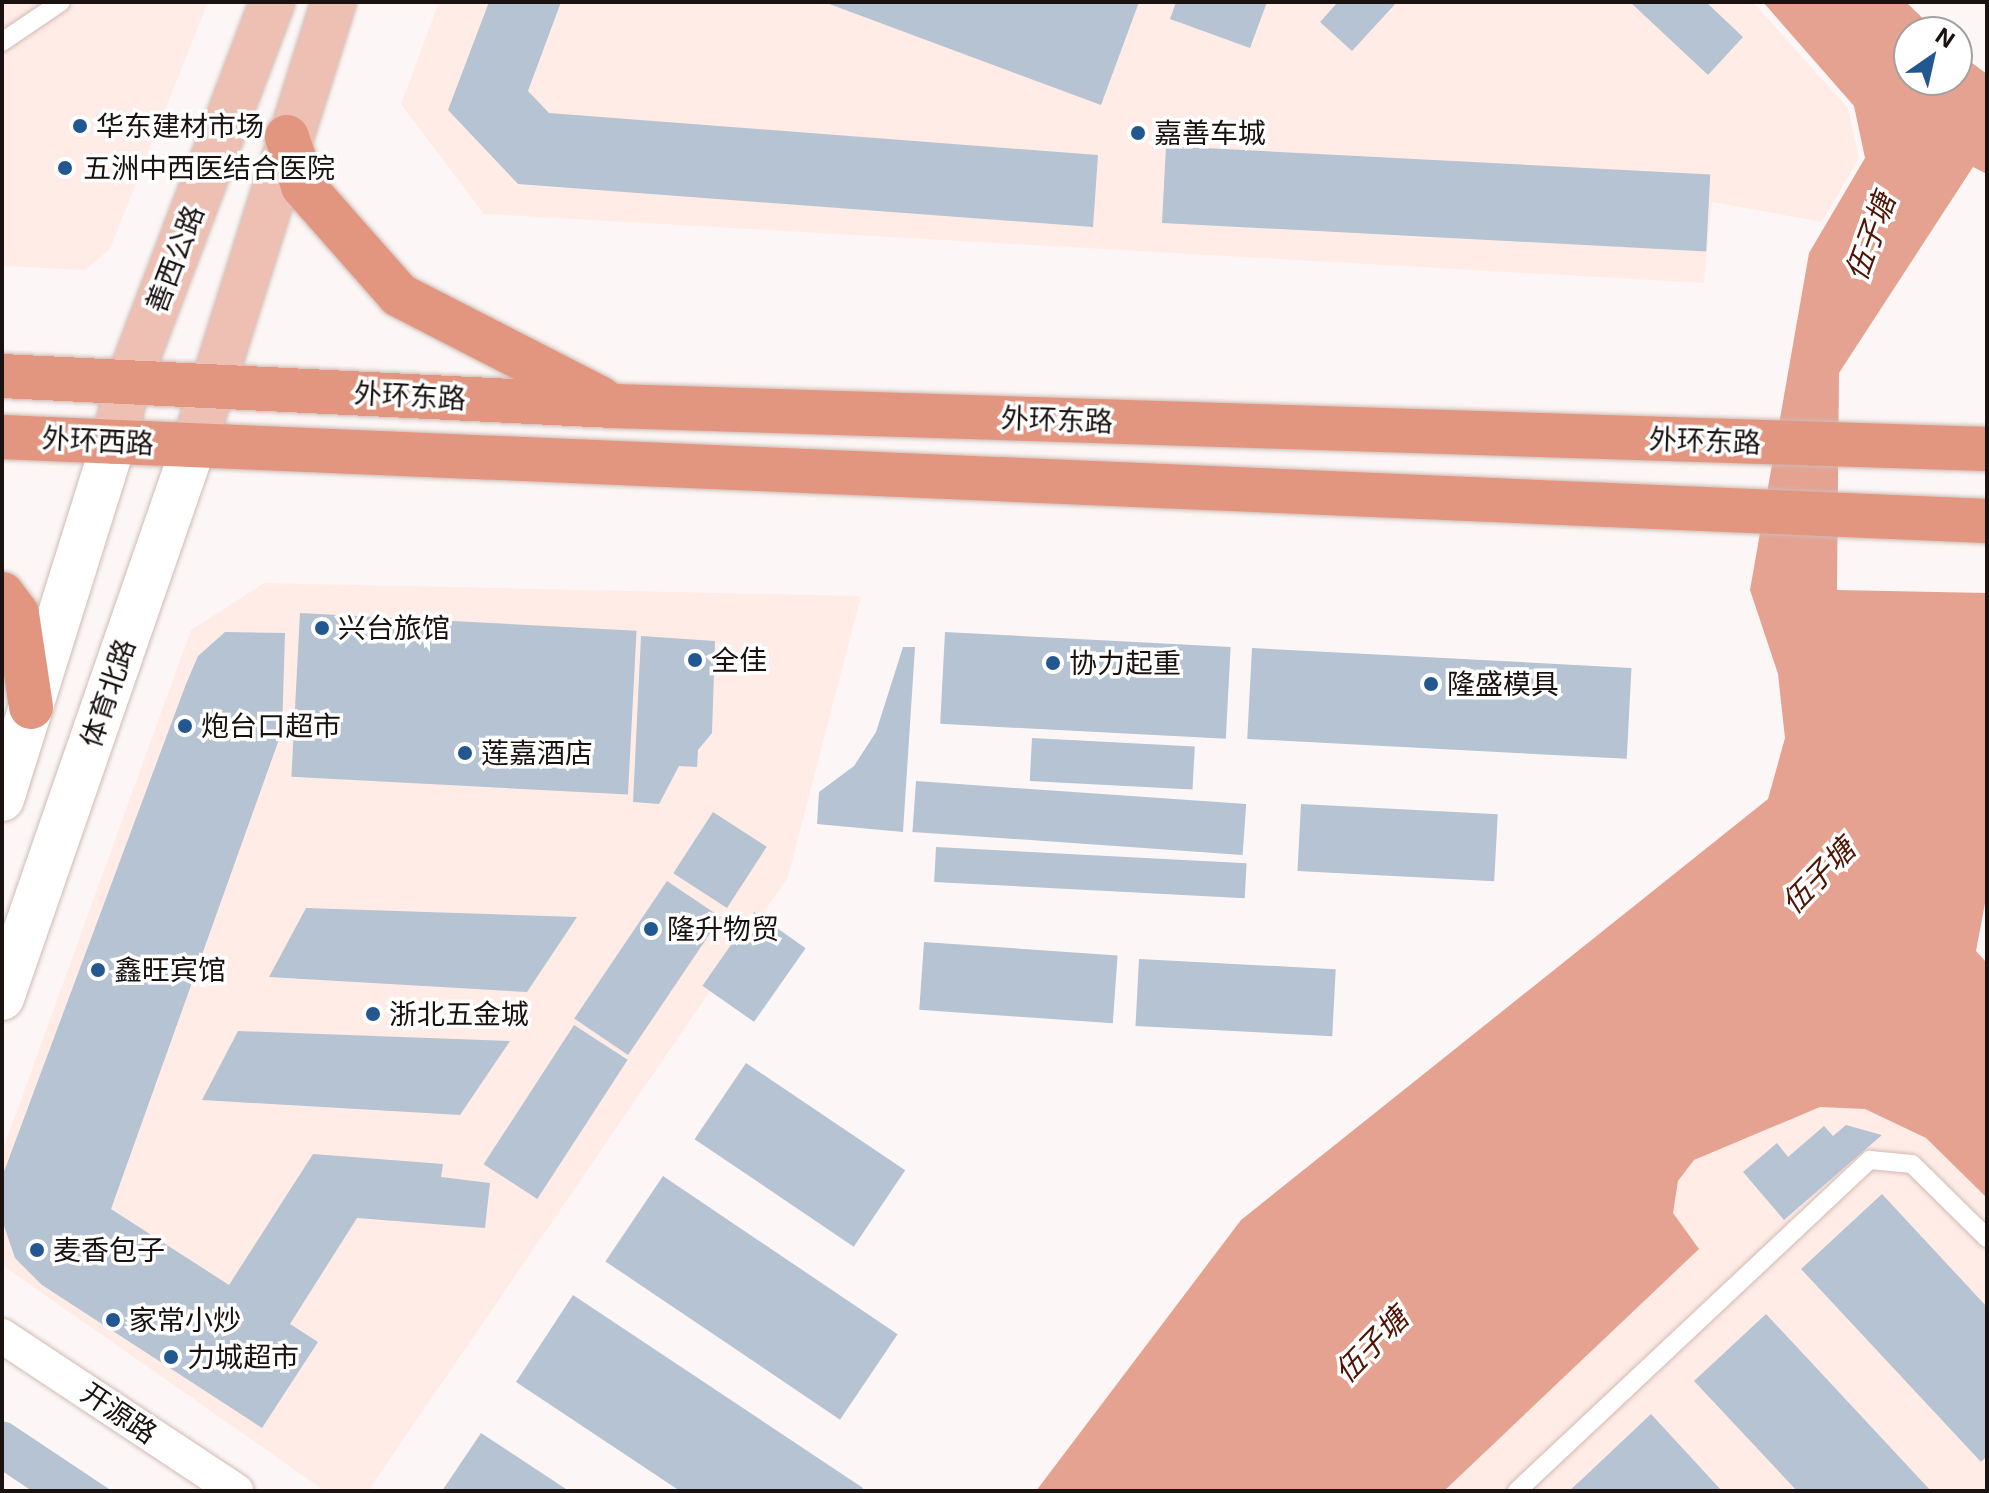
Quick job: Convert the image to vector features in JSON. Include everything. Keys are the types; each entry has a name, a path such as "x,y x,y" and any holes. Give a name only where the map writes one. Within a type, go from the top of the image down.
{"highway":[{"path":"287,137 303,186 399,295 614,406"},
{"path":"2,376 128,382"},
{"name":"外环东路","path":"128,382 614,406 1987,449"},
{"name":"外环西路","path":"2,437 194,445"},
{"name":"外环东路","path":"194,445 1111,486 1703,504 1987,521"},
{"path":"2,594 17,614 31,707"}],"main road":[{"name":"善西公路","path":"128,382 272,2"},
{"path":"209,386 287,137 334,2"},
{"path":"2,799 114,442 128,382"},
{"name":"体育北路","path":"2,998 194,445 209,386"}],"street":[{"name":"开源路","path":"2,1336 236,1491"}],"lane":[{"path":"2,42 61,2"},
{"path":"1517,1491 1870,1160 1912,1164 1987,1238"}],"shaded area":[{"name":"五洲中西医结合医院","path":"2,2 208,2 110,249 85,270 2,266"},
{"name":"嘉善车城","path":"439,2 1753,2 1848,108 1859,158 1822,222 1712,202 1704,283 484,214 401,104"},
{"name":"浙北五金城","path":"264,583 861,596 788,877 368,1491 325,1491 2,1265 2,1152 191,630"},
{"path":"1820,1107 1865,1108 1926,1138 1987,1198 1987,1491 1444,1491 1699,1249 1672,1214 1678,1181 1694,1160"}],"water":[{"name":"伍子塘","path":"1763,2 1906,2 1920,16 1893,16 1893,96 1973,96 1973,64 1987,74 1987,174 1973,167 1839,373 1837,590 1987,593 1987,893 1976,951 1987,963 1987,1198 1926,1138 1865,1109 1820,1107 1694,1160 1678,1181 1673,1213 1699,1249 1444,1491 1036,1491 1241,1220 1768,799 1785,738 1778,674 1750,590 1809,253 1865,158 1854,106"}],"building":[{"path":"489,2 561,2 528,91 549,113 1098,155 1093,227 518,184 448,110"},
{"path":"824,2 1139,2 1101,105"},
{"path":"1176,2 1267,2 1250,48 1170,19"},
{"path":"1338,2 1397,2 1352,51 1320,22"},
{"path":"1630,2 1706,2 1743,37 1708,75"},
{"path":"1166,146 1710,175 1706,251 1162,223"},
{"path":"300,613 637,631 628,794 291,777"},
{"path":"225,632 285,633 282,731 111,1209 229,1285 313,1154 443,1164 441,1177 490,1183 485,1228 357,1218 290,1324 318,1342 262,1428 42,1285 15,1258 2,1220 2,1177 186,684 198,656"},
{"path":"945,632 1231,647 1226,739 940,724"},
{"path":"641,636 715,641 712,733 698,750 697,767 679,766 659,804 633,802"},
{"path":"903,647 915,647 903,832 817,824 819,792 854,766 876,732"},
{"path":"1252,648 1631,668 1627,759 1247,739"},
{"path":"1032,738 1195,747 1193,789 1030,781"},
{"path":"916,781 1246,804 1243,855 912,832"},
{"path":"1301,804 1498,814 1494,881 1297,871"},
{"path":"713,812 767,847 727,908 673,873"},
{"path":"936,847 1247,863 1245,898 934,882"},
{"path":"667,881 721,917 628,1055 574,1019"},
{"path":"306,908 577,917 527,992 269,977"},
{"path":"754,912 806,948 754,1022 702,986"},
{"path":"924,942 1118,956 1113,1023 919,1010"},
{"path":"1139,959 1336,969 1332,1036 1135,1026"},
{"path":"574,1025 628,1060 537,1199 484,1164"},
{"path":"238,1031 510,1041 460,1115 202,1100"},
{"path":"746,1063 905,1170 854,1247 695,1139"},
{"path":"1846,1125 1882,1135 1784,1220 1743,1172 1777,1143 1788,1157 1824,1126 1833,1136"},
{"path":"663,1176 898,1334 840,1420 605,1261"},
{"path":"1882,1194 1987,1307 1987,1456 1981,1462 1801,1269"},
{"path":"573,1295 863,1488 861,1491 680,1491 516,1382"},
{"path":"1766,1314 1931,1491 1797,1491 1694,1381"},
{"path":"1651,1414 1722,1491 1569,1491 1580,1481"},
{"path":"2,1421 10,1423 112,1491 32,1491 2,1471"},
{"path":"481,1433 569,1491 442,1491"}],"place":[{"name":"华东建材市场","path":"80,126"},
{"name":"嘉善车城","path":"1138,133"},
{"name":"五洲中西医结合医院","path":"65,168"},
{"name":"兴台旅馆","path":"322,628"},
{"name":"全佳","path":"695,660"},
{"name":"协力起重","path":"1053,663"},
{"name":"隆盛模具","path":"1431,684"},
{"name":"炮台口超市","path":"185,726"},
{"name":"莲嘉酒店","path":"465,753"},
{"name":"隆升物贸","path":"651,929"},
{"name":"鑫旺宾馆","path":"98,970"},
{"name":"浙北五金城","path":"373,1014"},
{"name":"麦香包子","path":"37,1250"},
{"name":"家常小炒","path":"113,1320"},
{"name":"力城超市","path":"171,1357"}]}
